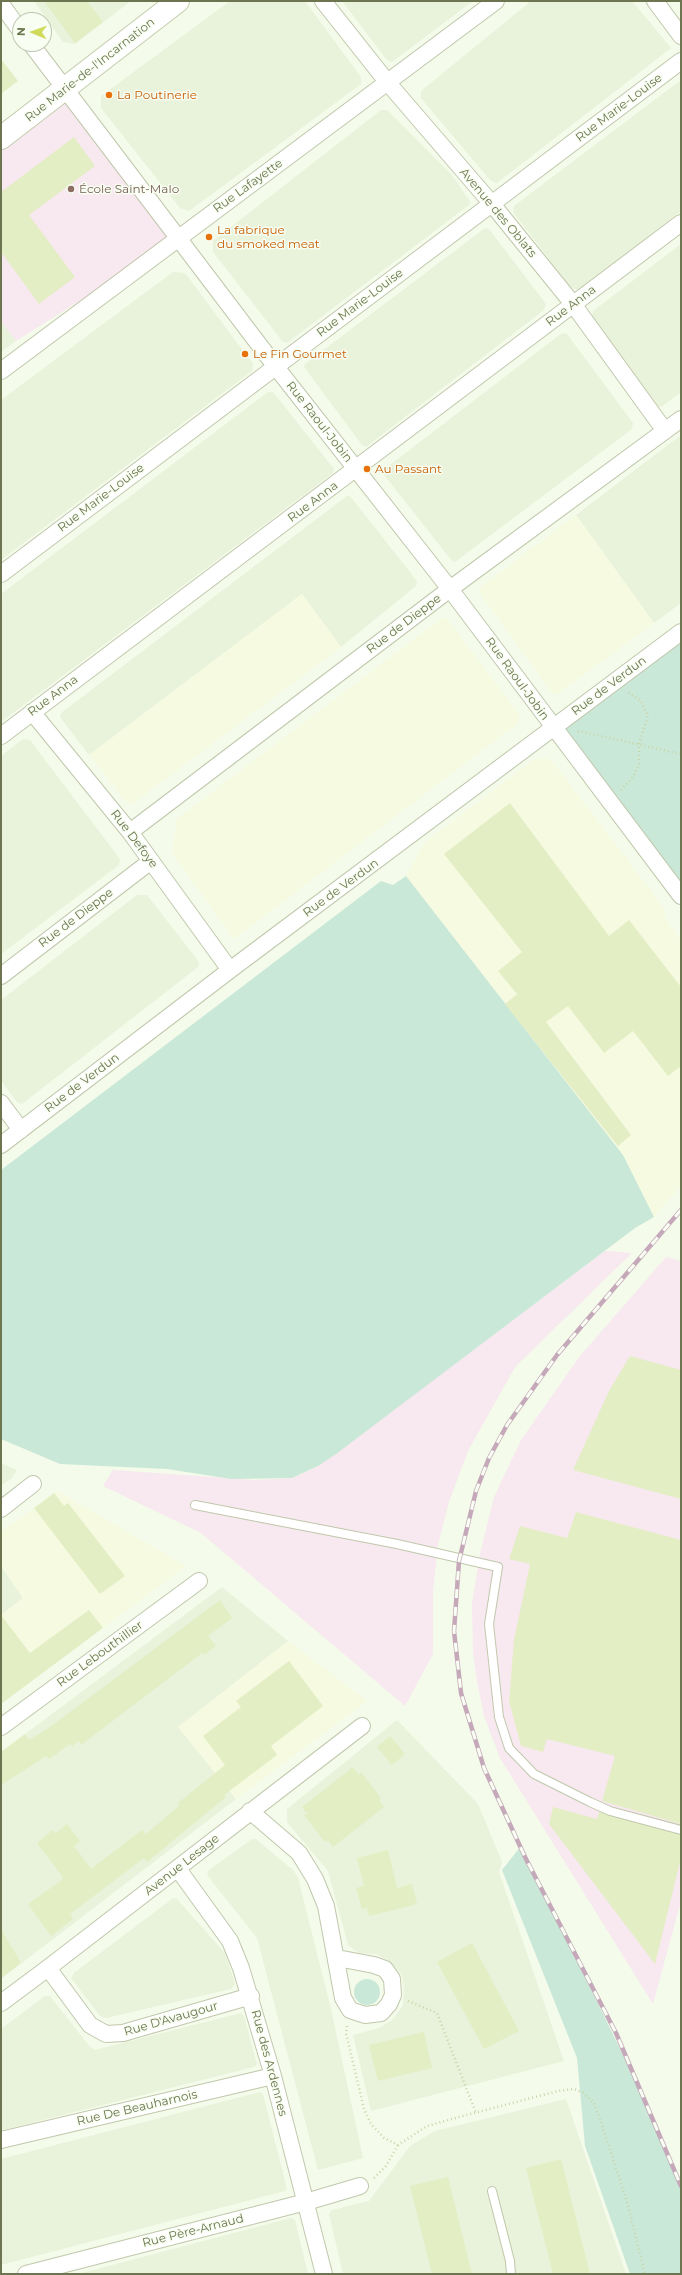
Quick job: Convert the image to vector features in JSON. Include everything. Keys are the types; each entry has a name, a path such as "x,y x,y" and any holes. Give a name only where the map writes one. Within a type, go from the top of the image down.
{"main road":[{"name":"Rue Marie-de-l'Incarnation","path":"2,134 65,90 178,1"}],"street":[{"name":"Avenue des Oblats","path":"323,1 388,83 492,204 573,304 666,431"},
{"name":"Rue Lafayette","path":"1,371 496,1"},
{"path":"655,1 681,36"},
{"path":"1,4 12,19"},
{"name":"Rue Raoul-Jobin","path":"37,52 276,367 450,589 553,728 681,896"},
{"name":"Rue Marie-Louise","path":"1,574 681,61"},
{"name":"Rue Anna","path":"1,736 681,223"},
{"name":"Rue de Dieppe","path":"130,832 450,589 681,419"},
{"name":"Rue de Verdun","path":"1,1145 230,970 681,632"},
{"name":"Rue Defoye","path":"32,712 130,832 230,970"},
{"name":"Rue de Dieppe","path":"1,976 151,861"},
{"path":"1,1103 21,1130"},
{"path":"1,1509 33,1484"},
{"name":"Rue Lebouthillier","path":"1,1727 199,1581"},
{"name":"Avenue Lesage","path":"1,2003 178,1869 250,1811 362,1726"},
{"path":"250,1811 299,1853 315,1879 326,1906 342,1998 350,2010 365,2015 381,2013 389,2004 393,1995 392,1978 385,1969 374,1965 336,1958"},
{"name":"Rue des Ardennes","path":"178,1869 230,1941 251,1996 324,2274"},
{"name":"Rue D'Avaugour","path":"48,1968 90,2025 106,2034 123,2034 251,1996"},
{"name":"Rue De Beauharnois","path":"1,2140 273,2076"},
{"name":"Rue Père-Arnaud","path":"26,2274 306,2202 360,2186"}],"lane":[{"path":"195,1505 397,1544 498,1567 489,1624 499,1717 509,1748 534,1774 590,1802 610,1811 681,1830"},
{"path":"492,2191 510,2261 511,2274"}],"path":[{"path":"608,800 623,788 639,765 639,744 648,716 641,701 613,682"},
{"path":"553,728 586,732 680,753"},
{"path":"393,1995 437,2013 476,2113"},
{"path":"350,2010 346,2033 364,2108 371,2124 384,2138 398,2145"},
{"path":"360,2186 379,2175 398,2145 427,2126 558,2091 574,2089 583,2093 594,2103 627,2202 645,2274"}],"shaded area":[{"path":"34,1 131,1 75,44 63,42 52,26 52,12 42,12"},
{"path":"230,1 305,1 361,77 361,84 189,211 180,208 101,108 101,96"},
{"path":"342,1 473,1 392,62 387,60"},
{"path":"531,1 632,1 671,48 497,183 490,180 421,98 421,91"},
{"path":"681,80 681,211 580,290 571,288 513,212 514,206"},
{"name":"École Saint-Malo","path":"65,90 179,238 16,341 1,321 1,140"},
{"path":"381,110 387,110 451,174 470,201 469,205 287,343 283,342 213,252 213,241"},
{"path":"485,228 489,229 546,304 544,310 366,447 362,445 304,367 305,364"},
{"path":"681,244 681,392 661,407 656,406 592,317 593,311"},
{"path":"173,272 185,273 253,364 252,371 1,560 1,400"},
{"path":"1,321 16,341 1,352"},
{"path":"562,333 567,334 633,423 632,429 455,562 452,561 385,476 386,468"},
{"path":"268,392 273,392 334,469 333,473 1,722 1,594"},
{"path":"681,435 681,603 654,623 576,515"},
{"path":"347,496 350,496 417,581 416,586 341,647 302,594 89,755 60,717 61,713"},
{"path":"576,515 654,623 556,695 553,694 481,595 480,588"},
{"path":"302,594 341,647 132,804 127,803 89,755"},
{"path":"442,618 447,619 519,714 518,723 234,939 172,853 177,819"},
{"path":"681,632 681,896 553,728"},
{"path":"23,739 30,740 120,859 119,865 1,954 1,756"},
{"path":"545,758 553,762 664,908 666,920 681,940 681,1185 654,1217 623,1155 406,876 424,843 533,760"},
{"path":"406,876 623,1155 654,1217 635,1228 336,1454 318,1466 292,1478 231,1479 167,1469 60,1464 1,1439 1,1170 381,881 393,885"},
{"path":"137,895 147,895 199,962 198,967 22,1104 17,1102 1,1081 1,1000"},
{"path":"605,1251 632,1253 515,1367 468,1451 449,1502 438,1545 433,1591 433,1654 405,1706 201,1533 103,1486 113,1470 256,1480 292,1478 306,1472 318,1466"},
{"path":"666,1257 681,1261 681,1901 653,2004 500,1758 484,1716 477,1681 473,1653 472,1603 480,1554 494,1497 521,1440 580,1356"},
{"path":"1,1463 17,1470 12,1478 1,1486"},
{"path":"57,1491 186,1566 1,1704 1,1615 23,1598 1,1566 1,1532"},
{"path":"1,1566 23,1598 1,1615"},
{"path":"222,1587 288,1641 179,1727 236,1799 1,1979 1,1752"},
{"path":"288,1641 367,1701 236,1799 178,1727"},
{"path":"397,1720 478,1804 502,1862 499,1872 564,2061 371,2111 353,2035 379,2028 391,2021 403,2005 404,1986 402,1975 391,1962 376,1954 359,1953 348,1945 328,1871 287,1822 287,1809"},
{"path":"252,1839 256,1839 294,1871 298,1878 331,2009 363,2158 318,2170 257,1938 207,1875 209,1870"},
{"path":"521,1846 650,2110 675,2168 681,2186 681,2274 630,2274 585,2146 577,2058 502,1870"},
{"path":"176,1898 225,1953 235,1984 231,1989 106,2018 100,2016 71,1978 75,1972 172,1899"},
{"path":"367,1979 376,1983 380,1992 376,2001 367,2005 358,2001 354,1992 358,1983"},
{"path":"45,1996 50,1996 90,2047 95,2050 241,2013 244,2016 257,2064 254,2067 3,2130 1,2129 1,2029"},
{"path":"260,2092 263,2094 287,2189 285,2191 1,2265 1,2159"},
{"path":"566,2099 626,2274 343,2274 329,2214 332,2210 369,2201 410,2146 435,2131"},
{"path":"291,2218 295,2220 308,2274 78,2274"}],"building":[{"path":"44,1 87,1 103,22 75,43"},
{"path":"1,59 18,81 1,94"},
{"path":"74,137 95,166 29,215 75,277 39,304 1,252 1,192"},
{"path":"510,803 609,936 629,920 681,987 681,1066 668,1076 633,1031 604,1053 568,1006 546,1022 631,1135 618,1146 505,1004 517,994 498,971 522,952 444,854"},
{"path":"630,1356 681,1370 681,1499 573,1470 609,1391"},
{"path":"54,1493 64,1506 68,1503 125,1576 100,1594 34,1508"},
{"path":"576,1512 681,1540 681,1824 602,1801 615,1756 547,1739 543,1752 521,1746 509,1701 514,1640 530,1564 509,1559 520,1526 567,1538"},
{"path":"220,1600 232,1618 208,1636 216,1646 204,1655 202,1653 81,1745 79,1741 72,1746 70,1744 49,1759 46,1756 1,1785 1,1752 25,1734 29,1740 50,1727"},
{"path":"89,1610 103,1628 1,1704 1,1615 30,1653"},
{"path":"289,1661 323,1706 271,1746 277,1755 224,1795 226,1797 147,1862 144,1858 70,1914 73,1919 51,1936 28,1904 62,1880 63,1877 37,1843 53,1830 56,1833 67,1824 80,1841 74,1846 91,1869 142,1830 146,1834 180,1805 178,1803 225,1765 203,1736 241,1707 236,1701"},
{"path":"390,1736 405,1754 392,1765 377,1747"},
{"path":"353,1767 359,1775 361,1772 381,1798 379,1800 384,1807 333,1847 328,1840 325,1842 304,1815 307,1814 302,1807"},
{"path":"553,1807 597,1819 599,1812 681,1835 681,1858 655,1964 549,1824"},
{"path":"388,1850 397,1888 412,1884 417,1904 369,1916 367,1908 362,1909 356,1888 364,1886 357,1858"},
{"path":"1,1929 21,1963 1,1978"},
{"path":"472,1943 519,2031 484,2049 437,1962"},
{"path":"424,2032 432,2068 378,2081 369,2045"},
{"path":"561,2159 590,2274 553,2274 526,2168"},
{"path":"448,2177 472,2274 432,2274 410,2186"}],"railway":[{"path":"681,1210 557,1355 507,1425 489,1458 476,1491 459,1561 454,1631 461,1693 484,1768 525,1857 616,2033 681,2186"}],"place":[{"name":"La Poutinerie","path":"109,95"},
{"name":"École Saint-Malo","path":"71,189"},
{"name":"La fabrique du smoked meat","path":"209,237"},
{"name":"Le Fin Gourmet","path":"245,354"},
{"name":"Au Passant","path":"367,469"}]}
